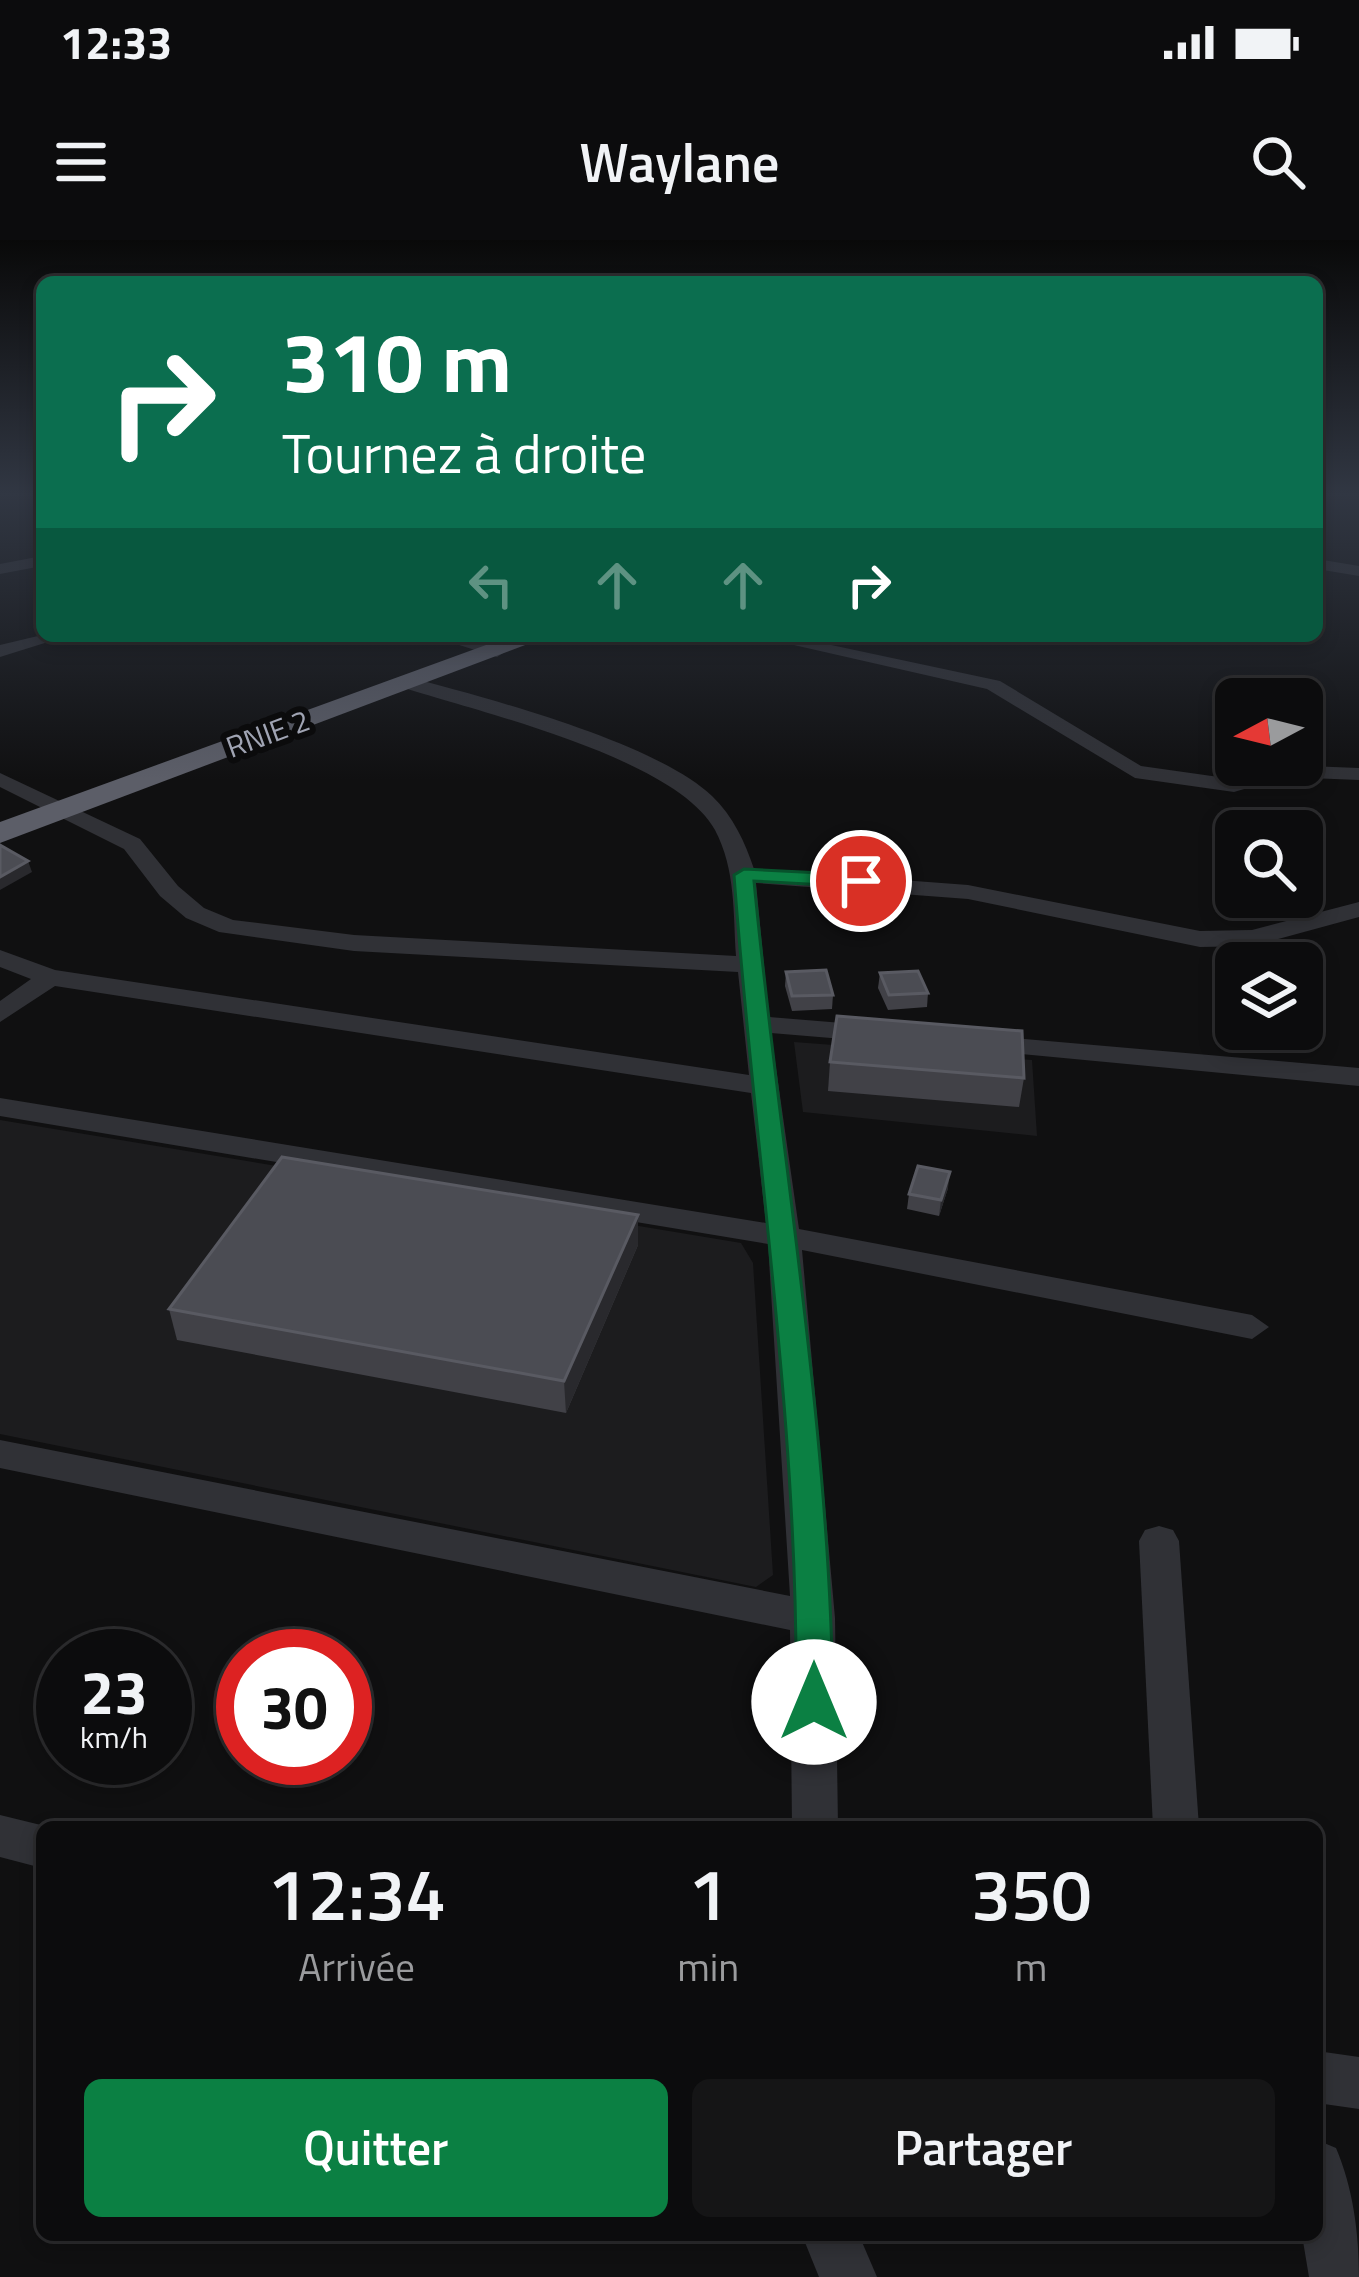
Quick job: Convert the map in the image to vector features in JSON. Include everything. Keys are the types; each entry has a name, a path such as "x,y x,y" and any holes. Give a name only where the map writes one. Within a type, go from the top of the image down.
{"highway":[{"name":"RNIE 2","path":"0,833 520,642"}],"street":[{"path":"0,651 36,642"},
{"path":"463,642 497,651"},
{"path":"791,642 993,685 1136,772 1234,787 1284,772 1359,774"},
{"path":"408,683 533,724 675,780 721,819 744,875 761,1086 784,1236 814,1618 815,1821"},
{"path":"0,779 132,844 169,891 194,913 228,927 354,943 752,965"},
{"path":"744,875 968,892 1200,939 1253,938 1359,909"},
{"path":"0,958 50,977 761,1086"},
{"path":"0,1014 50,977"},
{"path":"759,1024 898,1036"},
{"path":"944,1040 1359,1077"},
{"path":"0,1107 784,1236 1252,1327"},
{"path":"0,1454 814,1618"},
{"path":"1160,1541 1176,1821"},
{"path":"0,1836 36,1845"},
{"path":"1323,2079 1359,2083"},
{"path":"1323,2198 1338,2277"},
{"path":"833,2241 848,2277"}],"shaded area":[{"path":"794,1042 1032,1060 1037,1136 803,1112"},
{"path":"0,1120 741,1243 753,1263 773,1575 756,1587 0,1434"}],"building":[{"path":"0,845 28,861 0,877"},
{"path":"826,970 833,995 792,996 786,972"},
{"path":"918,971 928,993 889,995 880,973"},
{"path":"837,1016 1022,1031 1024,1078 830,1062"},
{"path":"282,1157 638,1215 564,1381 169,1309"},
{"path":"918,1166 950,1172 941,1200 909,1194"}],"route":[{"path":"814,1702 814,1618 784,1236 761,1086 744,875 861,881"}]}
